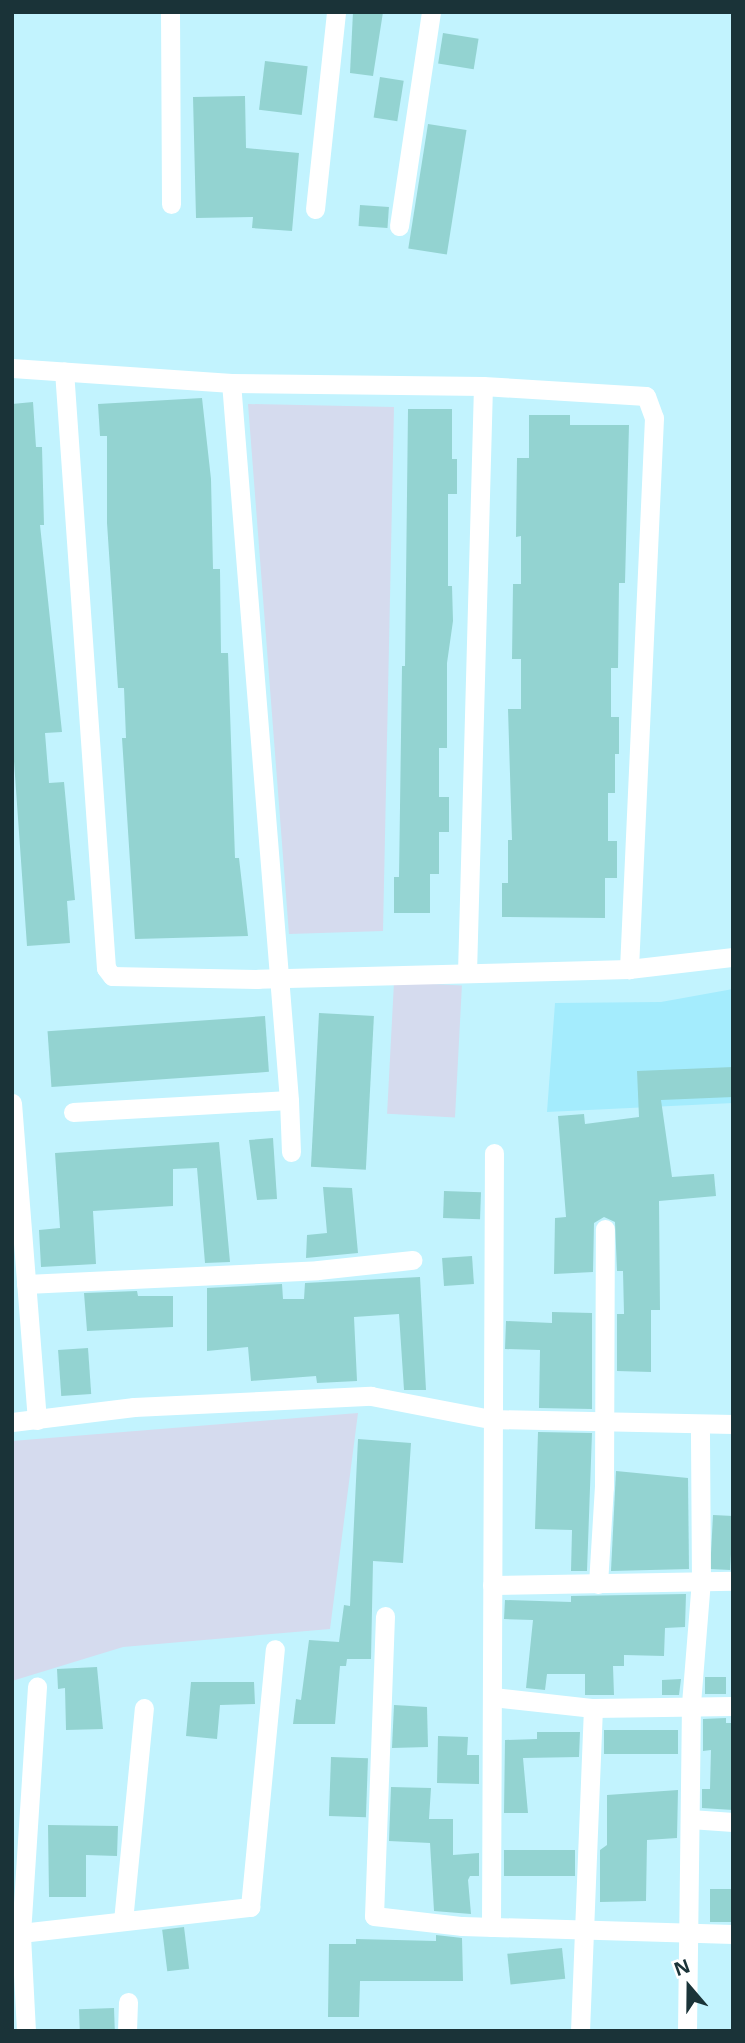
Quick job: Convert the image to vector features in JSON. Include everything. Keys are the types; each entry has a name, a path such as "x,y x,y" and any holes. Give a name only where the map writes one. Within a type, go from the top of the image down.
{"street":[{"path":"170,12 171,204"},
{"path":"315,209 336,12"},
{"path":"399,226 431,12"},
{"path":"12,368 231,383 483,386 629,392 646,396 652,404 629,969"},
{"path":"64,371 106,968 117,979 282,978 629,969 733,957"},
{"path":"231,383 282,978 291,1152"},
{"path":"467,973 483,386"},
{"path":"73,1112 289,1100"},
{"path":"12,1103 17,1197 37,1420"},
{"path":"491,1927 494,1153"},
{"path":"598,1584 604,1421 604,1229"},
{"path":"26,1284 318,1270 412,1259"},
{"path":"12,1422 134,1407 371,1396 491,1419 733,1424"},
{"path":"687,2031 691,1704 701,1581 700,1424"},
{"path":"492,1585 733,1581"},
{"path":"385,1616 374,1916 491,1927 733,1934"},
{"path":"17,1934 250,1907 275,1649"},
{"path":"26,2031 17,1934 37,1687"},
{"path":"493,1696 593,1709 691,1704 733,1706"},
{"path":"123,1921 144,1708"},
{"path":"580,2031 587,1931 593,1709"},
{"path":"690,1819 733,1822"},
{"path":"127,2031 128,2002"}],"shaded area":[{"path":"248,404 394,407 383,931 289,934"},
{"path":"394,982 462,986 455,1117 387,1114"},
{"path":"733,989 733,1103 547,1112 555,1003 661,1002"},
{"path":"358,1413 330,1629 123,1647 12,1681 12,1441"}],"building":[{"path":"353,12 383,12 373,76 350,73"},
{"path":"443,33 479,39 474,69 438,64"},
{"path":"265,61 308,66 302,115 259,110"},
{"path":"380,77 404,81 397,121 374,117"},
{"path":"245,96 246,148 299,153 292,231 252,228 253,217 196,218 193,97"},
{"path":"428,124 467,130 447,255 408,248"},
{"path":"360,205 389,207 387,228 359,226"},
{"path":"202,398 211,479 213,569 220,569 221,653 228,653 235,858 239,858 248,936 135,939 122,738 126,738 124,688 118,688 107,523 107,436 100,436 98,404"},
{"path":"33,402 36,447 42,447 44,525 40,525 62,732 45,733 49,783 64,782 75,900 67,901 70,943 27,946 12,733 12,404"},
{"path":"408,409 452,409 452,459 457,459 457,494 448,494 448,586 452,586 453,621 447,663 447,748 439,748 439,797 449,797 449,832 439,832 439,874 430,874 430,913 394,913 394,877 399,877 402,666 405,666"},
{"path":"529,415 570,415 570,425 629,425 625,583 619,583 618,668 611,668 611,717 619,717 619,754 615,754 615,793 608,793 608,841 617,841 617,878 605,878 605,918 502,917 502,883 508,883 508,840 512,840 508,709 521,709 521,659 512,659 513,584 521,584 521,536 516,537 517,458 529,458"},
{"path":"319,1013 374,1016 366,1170 311,1167"},
{"path":"265,1016 269,1072 51,1087 48,1031"},
{"path":"733,1067 733,1097 661,1100 672,1177 714,1174 716,1196 659,1201 660,1310 651,1310 651,1372 617,1371 617,1314 624,1314 623,1271 617,1271 615,1222 604,1217 594,1223 593,1272 554,1274 555,1218 566,1217 558,1116 584,1114 585,1124 639,1117 637,1071"},
{"path":"273,1138 277,1199 257,1200 249,1140"},
{"path":"219,1142 230,1262 205,1263 197,1168 173,1169 173,1206 93,1211 96,1264 41,1267 39,1230 60,1228 55,1153"},
{"path":"323,1187 352,1188 358,1253 306,1258 307,1235 327,1233"},
{"path":"444,1191 481,1192 480,1219 443,1218"},
{"path":"472,1256 474,1284 444,1286 442,1258"},
{"path":"420,1277 426,1390 404,1390 399,1314 354,1317 357,1381 317,1383 316,1376 251,1381 248,1347 207,1351 207,1288 282,1284 283,1299 304,1299 305,1283"},
{"path":"137,1291 138,1296 173,1296 173,1327 87,1331 84,1293"},
{"path":"552,1312 592,1313 592,1409 539,1408 540,1350 505,1349 506,1321 552,1323"},
{"path":"88,1348 91,1394 61,1396 58,1350"},
{"path":"538,1432 592,1433 587,1571 571,1571 572,1530 535,1529"},
{"path":"358,1439 411,1443 403,1563 373,1561 371,1659 347,1659 346,1666 340,1666 335,1724 293,1724 296,1699 301,1700 309,1640 339,1642 344,1605 350,1606"},
{"path":"616,1471 688,1478 689,1569 611,1571"},
{"path":"713,1515 733,1516 730,1570 710,1569"},
{"path":"686,1594 685,1627 665,1628 664,1656 624,1655 624,1666 613,1666 614,1695 585,1695 585,1674 547,1674 545,1690 526,1688 533,1620 504,1619 505,1600 571,1602 571,1596"},
{"path":"97,1667 103,1729 66,1730 65,1688 58,1689 57,1669"},
{"path":"705,1677 726,1677 726,1694 705,1694"},
{"path":"681,1679 679,1695 662,1695 662,1680"},
{"path":"191,1682 254,1682 255,1704 220,1705 217,1739 186,1736"},
{"path":"394,1705 427,1707 428,1747 392,1748"},
{"path":"726,1718 726,1723 733,1723 733,1810 702,1808 702,1789 710,1789 711,1750 703,1751 703,1719"},
{"path":"604,1730 678,1730 678,1754 604,1754"},
{"path":"537,1732 580,1732 579,1757 523,1758 528,1813 504,1813 505,1740 537,1739"},
{"path":"438,1736 468,1737 467,1755 479,1755 479,1784 437,1783"},
{"path":"331,1757 368,1758 366,1817 329,1816"},
{"path":"391,1787 431,1788 429,1819 453,1819 453,1855 479,1853 479,1876 470,1876 468,1880 471,1914 434,1911 430,1843 389,1841"},
{"path":"678,1790 677,1838 647,1840 646,1901 600,1902 600,1850 607,1845 607,1795"},
{"path":"48,1825 118,1826 117,1856 86,1855 86,1897 49,1897"},
{"path":"504,1850 575,1850 575,1876 504,1876"},
{"path":"710,1889 733,1889 733,1922 710,1922"},
{"path":"184,1927 189,1969 167,1971 162,1930"},
{"path":"436,1935 462,1938 463,1981 360,1981 359,2017 328,2017 329,1944 356,1944 356,1939 436,1941"},
{"path":"562,1948 565,1979 511,1985 507,1954"},
{"path":"114,2008 115,2031 80,2031 79,2009"}]}
